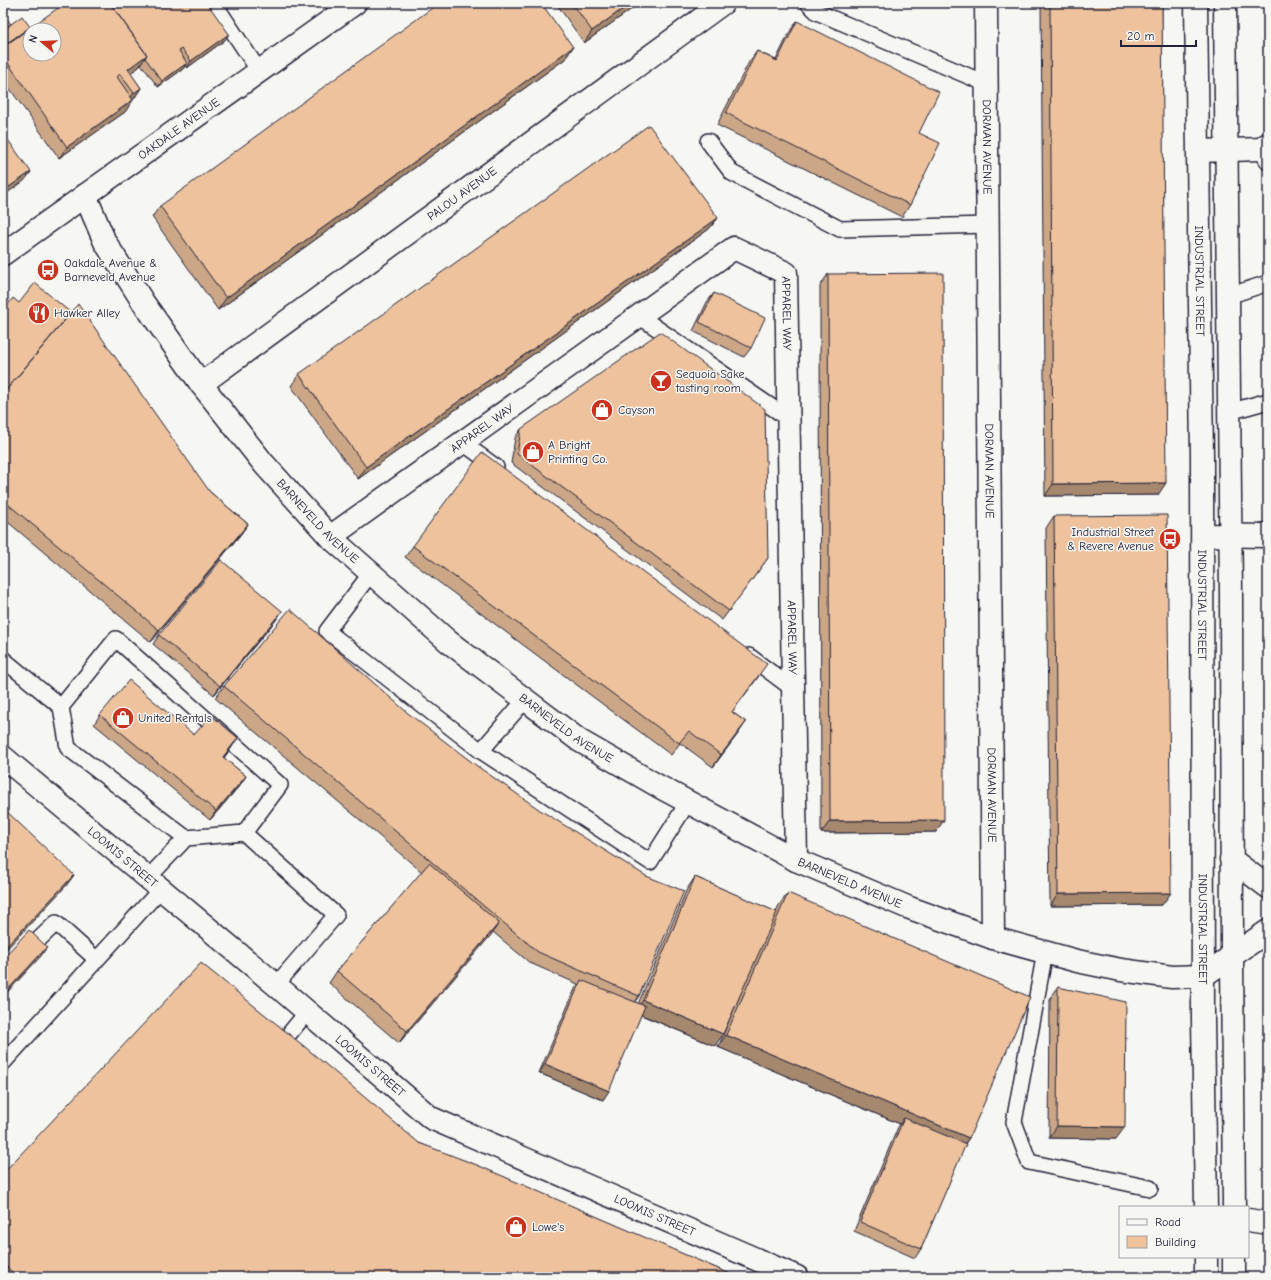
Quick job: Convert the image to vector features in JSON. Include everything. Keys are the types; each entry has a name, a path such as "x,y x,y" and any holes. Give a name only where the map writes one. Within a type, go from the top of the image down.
{"street":[{"name":"OAKDALE AVENUE","path":"3,254 355,3"},
{"name":"PALOU AVENUE","path":"202,384 723,3"},
{"name":"INDUSTRIAL STREET","path":"1196,3 1199,151 1204,870 1203,976 1206,1206"},
{"path":"1226,3 1234,1206"},
{"name":"DORMAN AVENUE","path":"984,4 987,84 993,938"},
{"path":"1199,151 1227,150 1266,152"},
{"name":"BARNEVELD AVENUE","path":"85,195 105,242 143,302 202,384 264,464 330,537 449,642 580,741 688,802 796,860 907,907 993,938 1077,961 1121,970 1172,977 1203,976"},
{"name":"APPAREL WAY","path":"330,537 734,248 786,273 796,860"},
{"path":"1202,535 1264,536 1268,533"},
{"name":"LOOMIS STREET","path":"3,757 276,985 431,1118 797,1277"},
{"path":"1231,859 1268,887"},
{"path":"1203,976 1268,931"},
{"path":"1249,1220 1268,1223"},
{"path":"1206,1258 1206,1277"},
{"path":"1234,1258 1234,1277"}],"lane":[{"path":"214,3 259,71"},
{"path":"808,3 817,12 987,84"},
{"path":"708,141 732,173 840,229 988,225"},
{"path":"1228,296 1268,283"},
{"path":"639,316 789,419"},
{"path":"1229,412 1268,401"},
{"path":"463,442 507,476"},
{"path":"371,573 327,631 481,751 650,862 688,802"},
{"path":"61,707 116,639 280,785 244,833"},
{"path":"736,646 793,689"},
{"path":"3,659 61,707 68,748 186,838 244,833 336,915 276,985"},
{"path":"481,751 525,700"},
{"path":"3,1063 96,959 154,884 186,838"},
{"path":"31,947 56,923 96,959"},
{"path":"1045,952 1014,1122 1029,1162 1150,1188"},
{"path":"280,1045 307,1012"}],"building":[{"path":"65,3 110,3 147,55 128,69 141,88 134,93 120,74 117,77 133,100 67,147 3,56 3,47 22,34 22,62 62,62 62,22 38,22"},
{"path":"110,3 161,3 164,7 171,3 207,3 229,34 191,61 182,49 179,51 187,63 162,81 145,58 147,55"},
{"path":"439,3 541,3 573,47 226,298 160,206"},
{"path":"572,3 631,3 592,31"},
{"path":"1050,3 1162,3 1166,483 1053,484"},
{"path":"22,16 26,22 22,22 22,33 3,46 3,30"},
{"path":"6,18 11,24 3,30 3,20"},
{"path":"797,21 939,92 919,133 940,143 910,205 726,113 757,51 777,61"},
{"path":"649,125 718,218 366,467 299,374"},
{"path":"3,133 31,172 3,191"},
{"path":"943,273 944,820 830,821 828,274"},
{"path":"35,283 71,313 3,394 3,311 13,298 19,303"},
{"path":"714,293 765,318 751,348 699,322"},
{"path":"78,304 210,492 248,524 159,630 3,500 3,394"},
{"path":"660,332 765,409 768,558 729,611 517,454 521,429"},
{"path":"482,452 767,664 732,712 746,722 721,755 689,731 679,743 413,546"},
{"path":"1167,515 1171,893 1058,894 1054,516"},
{"path":"221,560 282,611 220,686 159,635"},
{"path":"290,609 409,714 477,766 540,810 646,876 684,891 639,996 538,952 224,686"},
{"path":"129,680 194,735 211,715 238,738 223,757 246,776 216,811 100,715"},
{"path":"3,808 74,875 3,950"},
{"path":"429,863 499,923 407,1031 337,971"},
{"path":"695,877 777,912 723,1034 643,1000"},
{"path":"788,893 1030,997 969,1138 726,1035"},
{"path":"29,930 47,947 3,995 3,958"},
{"path":"201,963 305,1047 419,1143 477,1165 737,1277 17,1277 3,1263 3,1173"},
{"path":"581,980 645,1006 609,1091 545,1064"},
{"path":"1058,987 1126,1002 1125,1127 1057,1126"},
{"path":"904,1118 966,1144 921,1249 860,1222"},
{"path":"1099,1273 1109,1277 1098,1277"}],"place":[{"name":"Oakdale Avenue & Barneveld Avenue","path":"48,270"},
{"name":"Hawker Alley","path":"39,313"},
{"name":"Sequoia Sake tasting room","path":"661,381"},
{"name":"Cayson","path":"602,410"},
{"name":"A Bright Printing Co.","path":"533,452"},
{"name":"Industrial Street & Revere Avenue","path":"1170,539"},
{"name":"United Rentals","path":"123,718"},
{"name":"Lowe's","path":"516,1227"}]}
